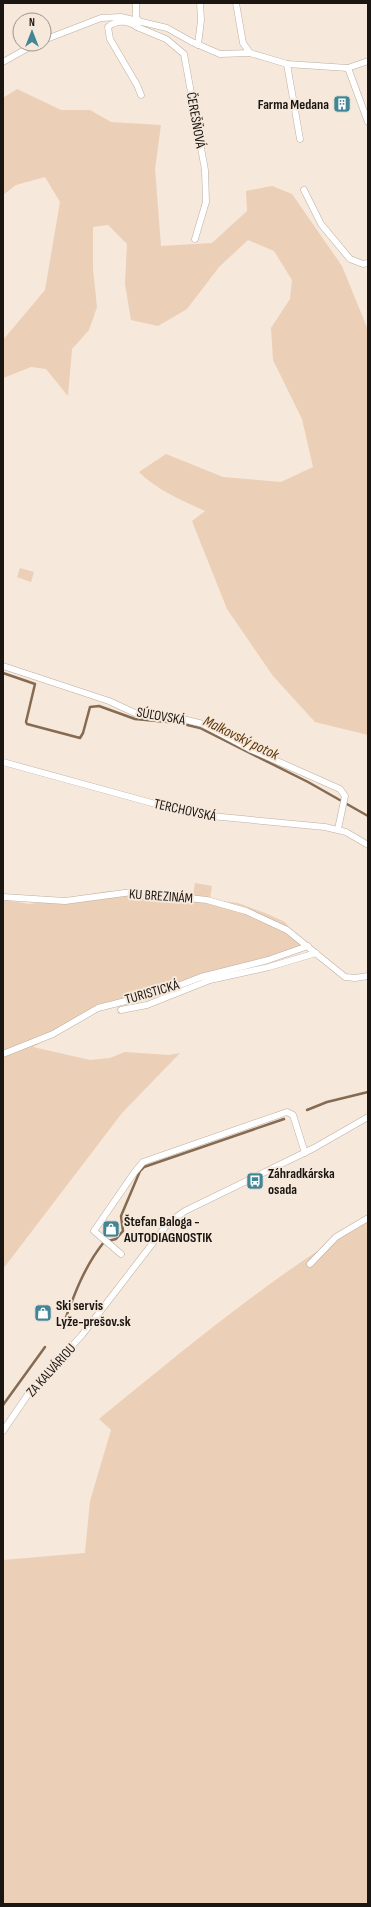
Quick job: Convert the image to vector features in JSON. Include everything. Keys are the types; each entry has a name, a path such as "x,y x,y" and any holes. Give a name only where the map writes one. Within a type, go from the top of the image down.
{"street":[{"path":"136,3 137,22"},
{"path":"198,45 201,20 200,3"},
{"path":"236,3 243,43 250,53"},
{"name":"ČEREŠŇOVÁ","path":"52,37 101,18 121,16 137,22 167,28 198,45 220,54 239,52 250,53 287,64 348,68"},
{"name":"ČEREŠŇOVÁ","path":"141,95 137,85 110,39 108,27 119,22 137,22 166,39 184,54 205,170 206,202 195,239"},
{"path":"239,52 243,43"},
{"path":"3,62 21,52"},
{"path":"368,61 348,68 368,122"},
{"path":"287,64 300,139"},
{"path":"304,190 321,224 350,259 363,264 368,263"},
{"name":"SÚĽOVSKÁ","path":"3,666 109,701 135,713 187,720 203,724 250,749 340,789 345,796 338,829"},
{"name":"TERCHOVSKÁ","path":"3,762 181,811 210,816 338,829 368,845"},
{"name":"KU BREZINÁM","path":"3,897 65,902 132,892 207,900 246,911 286,930 345,977 355,978 368,976"},
{"name":"TURISTICKÁ","path":"3,1054 53,1034 98,1008 165,991 201,977 268,960 308,946"},
{"name":"TURISTICKÁ","path":"121,1010 147,1005 210,980 316,953"},
{"path":"121,1254 94,1232 143,1162 287,1112 293,1115 305,1153"},
{"name":"ZA KALVÁRIOU","path":"3,1431 29,1393 82,1335 169,1222 185,1211 305,1153 368,1117"},
{"path":"310,1264 336,1237 368,1218"}],"shaded area":[{"path":"17,89 61,110 90,110 111,122 161,125 155,169 161,246 212,243 247,211 246,191 272,186 292,194 342,266 368,330 368,735 315,722 273,676 227,609 192,521 205,511 178,499 161,489 139,472 166,454 223,477 281,482 313,467 302,419 273,360 271,328 290,299 292,280 274,251 248,240 219,267 187,309 158,326 131,320 125,284 127,244 108,225 93,227 93,269 97,307 89,330 72,349 68,396 46,369 31,367 3,378 3,340 45,290 60,202 45,177 16,185 3,195 3,98"},
{"path":"20,568 34,572 31,582 17,577"},
{"path":"195,883 212,886 210,898 193,895"},
{"path":"109,891 158,893 238,903 285,922 303,945 283,956 98,1010 33,1047 90,1060 110,1058 125,1052 169,1055 180,1053 122,1113 3,1269 3,900 30,904"},
{"path":"368,1219 368,1904 3,1904 3,1560 85,1553 90,1501 111,1430 99,1419 230,1314 298,1264"}],"waterway":[{"name":"Malkovský potok","path":"3,673 35,684 26,722 27,724 80,738 83,733 90,707 99,706 135,719 179,723 200,728 308,782 368,816"},
{"path":"307,1110 327,1102 368,1092"},
{"path":"62,1328 79,1284 90,1262 104,1242 116,1239 123,1231 121,1216 140,1171 144,1167 284,1119"},
{"path":"3,1405 45,1347"}],"place":[{"name":"Farma Medana","path":"342,104"},
{"name":"Záhradkárska osada","path":"255,1181"},
{"name":"Štefan Baloga - AUTODIAGNOSTIK","path":"111,1229"},
{"name":"Ski servis Lyže-prešov.sk","path":"43,1313"}]}
